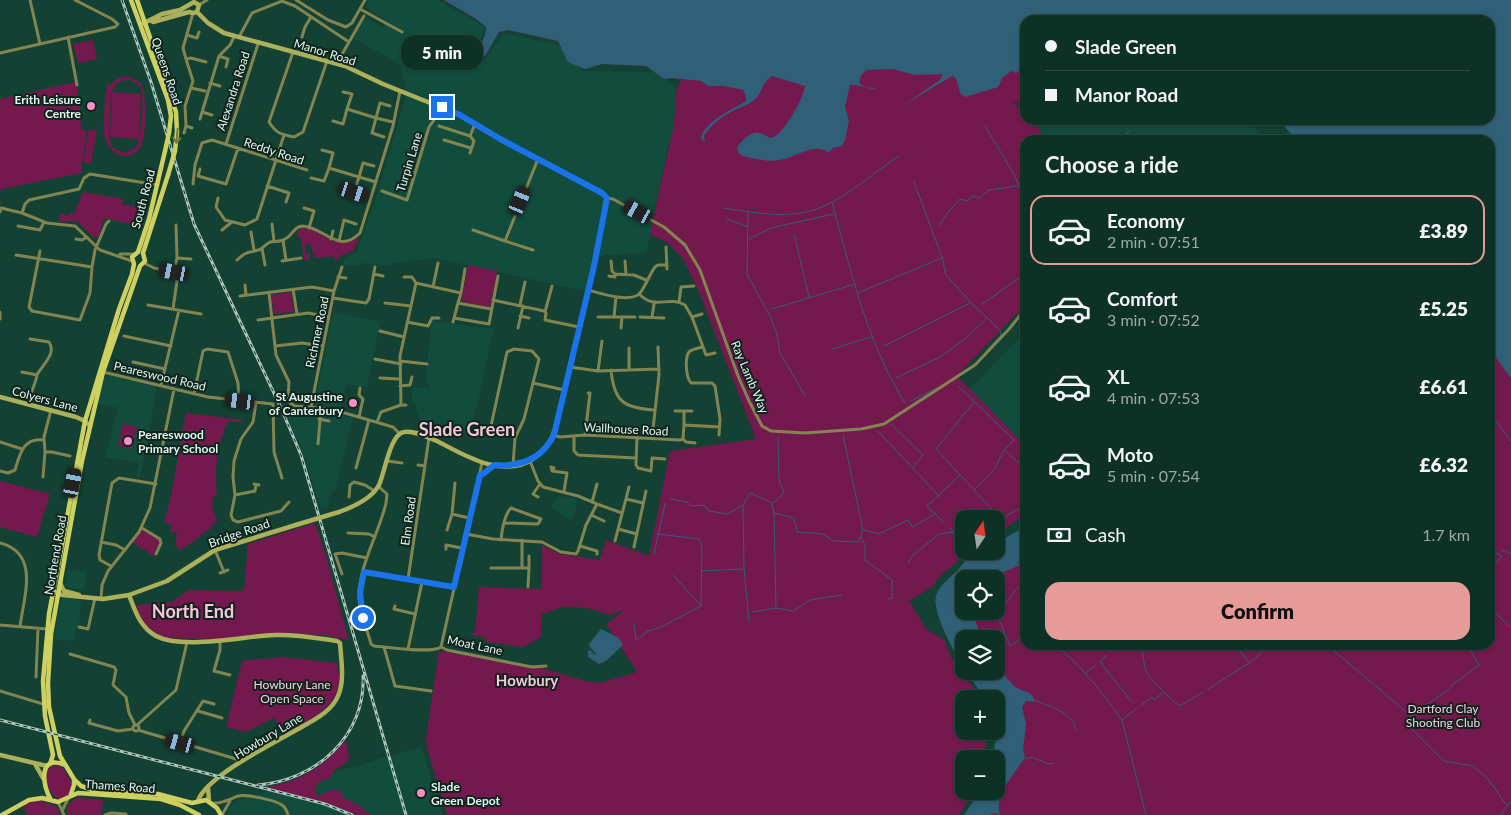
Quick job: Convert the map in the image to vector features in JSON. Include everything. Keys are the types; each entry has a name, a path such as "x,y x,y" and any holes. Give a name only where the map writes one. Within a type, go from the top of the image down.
{"main road":[{"name":"Queens Road","path":"131,0 168,100 171,116 165,151"},
{"name":"Queens Road","path":"136,0 148,22 176,112 177,132 175,151 168,175"},
{"name":"South Road","path":"138,253 150,219 165,151"},
{"name":"South Road","path":"138,253 168,175"},
{"name":"Northend Road","path":"49,765 53,754 43,701 43,665 47,629 85,421 138,263 146,258 138,253"},
{"name":"Northend Road","path":"64,766 51,720 48,693 50,640 55,592 60,583 90,426 103,372 138,263 138,253"},
{"path":"2,815 18,804 35,798 44,792 43,778 49,765 55,763 64,766"},
{"name":"Thames Road","path":"64,766 81,786 91,790 150,793 184,802 210,802"},
{"name":"Thames Road","path":"69,798 74,789 74,779"},
{"path":"44,784 50,800"},
{"name":"Thames Road","path":"58,802 80,793 148,797 173,803 198,814 197,802"},
{"path":"35,798 58,802"},
{"path":"210,802 221,815"}],"street":[{"path":"30,0 40,44"},
{"path":"0,53 114,27 118,24 75,0"},
{"path":"140,24 192,11 207,0"},
{"path":"296,0 321,17 342,26 349,26 352,23 365,0"},
{"path":"184,133 186,126 185,106 193,81 183,48 194,1 199,5"},
{"path":"200,119 219,56 230,45 252,13 278,1 288,3 349,42"},
{"path":"360,9 402,32"},
{"name":"Manor Road","path":"192,11 217,30 258,44 337,63 437,105 476,123 602,193 607,198 613,199 650,218"},
{"path":"337,63 364,16"},
{"path":"302,37 311,17"},
{"path":"299,27 305,27"},
{"path":"186,35 198,38 199,32"},
{"path":"68,37 77,85"},
{"name":"Alexandra Road","path":"226,144 258,44"},
{"path":"293,52 269,122 276,132 284,135 294,137 303,132 327,61"},
{"path":"219,56 228,59 226,67"},
{"path":"186,59 206,62"},
{"path":"210,83 220,86"},
{"path":"191,88 205,91"},
{"path":"237,260 246,251 262,248 268,243 283,240 301,226 331,239 339,240 350,240 360,233 393,122 400,91"},
{"path":"333,121 343,124 352,94 343,92"},
{"path":"384,137 372,133 380,103 390,106"},
{"name":"Turpin Lane","path":"382,191 406,200 429,127 434,120 437,105"},
{"path":"348,109 393,122"},
{"path":"202,112 212,115"},
{"path":"470,136 476,123"},
{"path":"186,126 192,128"},
{"path":"439,126 470,136 474,141 470,153"},
{"path":"218,198 216,207 225,220 245,225 257,219 284,135"},
{"name":"Reddy Road","path":"192,184 195,165 202,143 207,140 226,144 307,170"},
{"path":"444,140 472,148"},
{"path":"200,169 198,176 226,184 238,148"},
{"path":"311,178 324,181 333,153 322,150"},
{"path":"504,241 538,159"},
{"path":"365,195 354,192 363,163 374,166"},
{"path":"329,168 376,182"},
{"path":"22,213 25,204 29,200 80,189 84,178 93,174 158,185"},
{"path":"267,186 289,193 286,202"},
{"path":"372,618 363,618 360,592 367,558 383,517 387,498 385,490 378,486 393,441 399,433 411,432 429,438 482,463 495,465 513,465 530,460 544,451 554,435 597,253 607,198"},
{"path":"304,208 314,211 309,228"},
{"path":"0,210 22,213 54,225 75,226 97,247 138,263 178,274 173,309"},
{"name":"Ray Lamb Way","path":"650,218 675,235 685,245 700,270 738,376 749,401 764,428 772,431 806,433 861,429 884,424 975,365 1020,315"},
{"path":"339,240 344,220 356,224"},
{"path":"40,251 29,307 32,311 80,320 89,294 95,250 109,221"},
{"path":"18,226 38,231 44,222"},
{"path":"222,230 232,222"},
{"path":"272,224 274,241"},
{"path":"174,272 177,258 176,225"},
{"path":"473,230 532,250"},
{"path":"331,239 333,231"},
{"path":"251,232 254,250"},
{"path":"76,239 82,240 87,237"},
{"path":"283,240 284,261 301,258"},
{"path":"588,290 616,297 632,298 639,294 646,280 658,265 667,267 666,247"},
{"path":"262,248 264,264"},
{"path":"117,255 138,253"},
{"path":"16,256 92,267"},
{"path":"177,258 191,259"},
{"path":"611,261 612,271 616,274"},
{"path":"626,261 626,274"},
{"path":"433,287 438,263"},
{"name":"Richmer Road","path":"311,407 334,291 342,267"},
{"path":"333,298 366,304 375,267"},
{"path":"466,269 454,320 489,324 498,276"},
{"path":"374,274 383,276"},
{"path":"609,276 615,277 616,274 626,274 646,280"},
{"path":"400,405 399,379 404,337 416,283 413,275 404,277"},
{"path":"338,276 346,278"},
{"path":"518,328 525,282"},
{"path":"416,283 461,293"},
{"path":"245,285 246,296"},
{"path":"552,286 545,312 545,320 578,327"},
{"path":"679,302 681,286 694,286"},
{"path":"240,296 312,287 334,291"},
{"path":"293,289 297,314"},
{"path":"268,293 276,355 289,382 288,398 290,403 295,406 321,408 369,420 394,427 399,433"},
{"path":"639,294 654,304 679,302 689,309 706,355 715,353"},
{"path":"614,317 616,297"},
{"path":"493,300 545,312"},
{"path":"385,303 411,306"},
{"path":"458,303 491,309"},
{"path":"652,317 654,304"},
{"path":"148,305 201,314"},
{"path":"161,386 179,310"},
{"path":"0,312 0,319"},
{"path":"258,320 308,312 329,317"},
{"path":"692,317 702,314"},
{"path":"520,316 529,318"},
{"path":"408,322 428,326 433,317 439,318"},
{"path":"598,317 635,317"},
{"path":"622,317 622,328"},
{"path":"640,317 664,318"},
{"path":"380,332 404,337"},
{"path":"124,336 171,346"},
{"path":"28,404 37,375 50,356 52,347 49,342 30,339"},
{"path":"598,371 602,341"},
{"path":"275,346 302,343 323,346"},
{"path":"652,438 659,369 658,347"},
{"path":"702,347 691,351 688,355 687,377 691,383 712,384 715,386 720,427 719,434"},
{"path":"629,348 629,369"},
{"path":"194,394 203,352 208,349 228,352 238,383 240,401"},
{"path":"513,465 513,447 524,419 538,356 532,351 514,349 509,350 491,426 495,429 517,434"},
{"path":"375,359 401,363 428,364"},
{"path":"133,362 165,369"},
{"path":"570,367 598,371 659,369"},
{"path":"611,370 614,390 622,401 636,409 654,410"},
{"path":"22,372 37,375"},
{"name":"Peareswood Road","path":"103,372 194,394 273,404 274,452 282,478"},
{"path":"400,386 410,386 412,377"},
{"path":"380,378 399,379"},
{"path":"533,383 564,390"},
{"path":"359,418 364,399 359,395 360,388"},
{"path":"101,599 102,585 111,566 142,528 150,508 174,389"},
{"path":"585,435 590,393"},
{"name":"Colyers Lane","path":"0,397 85,421"},
{"path":"256,403 253,422 240,439 234,461 234,495 231,515 233,520 238,522 281,511 289,502"},
{"path":"376,422 381,412 400,405 406,405"},
{"path":"318,444 321,408"},
{"path":"43,477 44,440 50,410"},
{"path":"675,411 692,411"},
{"path":"683,439 684,411"},
{"path":"319,419 329,422"},
{"path":"356,468 369,420"},
{"path":"85,421 90,426"},
{"path":"684,425 720,427"},
{"name":"Wallhouse Road","path":"554,435 683,439 686,442 696,443"},
{"path":"574,436 574,451 578,455 636,458"},
{"path":"637,437 636,458 638,468 651,470 652,458 665,459"},
{"name":"Elm Road","path":"408,579 429,438"},
{"path":"0,471 8,473 15,470 22,449 33,440 44,440"},
{"path":"0,442 22,449"},
{"path":"45,452 70,456"},
{"path":"530,460 540,484 548,489 564,491 622,513"},
{"path":"387,461 402,463"},
{"path":"441,647 482,463"},
{"path":"418,465 425,466"},
{"path":"480,475 495,465"},
{"path":"553,470 569,473 564,491"},
{"path":"111,566 102,562 99,558 112,483 119,478 156,484"},
{"path":"349,497 350,486 354,482 373,490"},
{"path":"447,530 452,514 455,484"},
{"path":"538,497 532,494 540,484"},
{"path":"592,502 597,484"},
{"path":"234,495 255,491 256,485"},
{"name":"Bridge Road","path":"55,592 101,599 129,595 167,581 215,550 339,512 361,502 378,486"},
{"path":"615,541 629,487"},
{"path":"634,547 646,491"},
{"path":"626,499 643,503"},
{"path":"466,534 501,540 542,542 562,552 575,554 578,552 585,529 597,504"},
{"path":"501,540 504,523 507,511 511,508 541,519 538,524 504,523"},
{"path":"452,514 469,518"},
{"path":"591,515 604,521"},
{"path":"142,528 161,540 156,554"},
{"path":"618,529 637,534"},
{"path":"348,533 369,534 375,537"},
{"path":"522,540 522,568"},
{"path":"0,542 14,548 25,561 28,572 20,626"},
{"path":"101,542 116,545 124,550"},
{"path":"446,549 446,545 462,548"},
{"path":"548,545 550,551"},
{"path":"580,546 597,551 597,554"},
{"path":"215,550 224,572"},
{"path":"342,574 335,554 342,553 367,558"},
{"path":"528,587 529,556"},
{"path":"491,568 529,568"},
{"path":"364,572 454,587"},
{"path":"408,648 422,582"},
{"name":"Bridge Road","path":"60,583 64,591 83,597"},
{"path":"129,595 141,623 157,639 220,641 220,650 214,671 230,675"},
{"path":"79,627 88,629 96,598"},
{"path":"394,609 415,614"},
{"name":"Moat Lane","path":"363,618 371,644 384,647 436,650 441,647 455,652 532,667 546,666"},
{"path":"0,625 47,629"},
{"path":"36,677 38,628"},
{"name":"Howbury Lane","path":"197,802 201,794 222,774 314,720 336,701 342,679 340,643 323,639 278,635 220,641"},
{"path":"90,720 89,723 118,731 135,726 176,690 188,641"},
{"path":"384,647 395,686 431,691"},
{"path":"70,654 110,664 114,667 116,670 113,685 126,697 129,713 138,730 243,762"},
{"path":"0,691 43,701"},
{"path":"180,743 184,731 203,701 214,704"},
{"path":"198,711 222,718"},
{"path":"0,755 35,764 49,765"},
{"path":"35,764 43,778"},
{"path":"209,786 210,802 230,801 247,795 279,804 286,809 288,815"},
{"path":"63,810 69,798"},
{"path":"221,815 230,801"},
{"path":"58,802 64,815"},
{"path":"105,815 109,813 126,814"}],"shaded area":[{"path":"369,0 438,0 485,27 473,57 482,63 504,33 564,46 583,71 655,72 676,87 674,127 667,148 646,253 594,256 585,291 434,258 392,263 392,266 359,263 359,265 342,265 345,258 356,253 376,198 407,92 400,64 353,38 366,18 383,28 387,21 365,7"},
{"path":"444,0 1511,0 1511,378 1495,357 1495,135 1292,135 1283,125 1495,125 1495,15 1020,15 1020,70 1017,73 1011,71 1002,78 998,87 965,97 960,93 956,78 952,76 902,106 940,80 943,74 915,75 893,69 866,70 860,77 859,83 865,87 878,89 850,85 845,107 849,121 842,146 833,148 829,153 823,150 811,149 786,159 771,161 741,155 737,147 746,137 752,134 759,133 772,138 777,135 793,115 805,86 772,76 752,102 718,120 710,128 704,136 705,143 701,138 708,126 720,116 746,101 743,90 724,86 708,86 701,81 664,79 646,66 602,64 585,69 568,62 558,41 508,30 499,32 485,56 481,58 478,55 478,51 485,35 486,27"},
{"path":"1036,125 1252,125 1262,135 1043,135"},
{"path":"333,312 380,322 367,387 347,384 340,409 315,402"},
{"path":"432,321 494,329 470,436 443,425 420,420 414,402 412,402 412,387 429,388 429,383 425,383"},
{"path":"1020,337 1020,440 969,390"},
{"name":"Peareswood Primary School","path":"110,376 157,387 140,478 136,477 139,463 106,457 118,408 97,403 104,378"},
{"path":"283,408 327,411 353,418 335,491 332,490 328,507 321,510 299,441 293,433"},
{"path":"559,496 578,499 573,519 570,518 569,520 551,507"},
{"path":"1020,530 1020,564 1018,566 1005,571 958,570 966,560 1005,560 1005,538"},
{"path":"67,570 86,572 84,590 67,588 65,586"},
{"path":"955,573 955,620 975,620 979,630 955,630 955,653 937,612 936,596 942,585"},
{"path":"65,598 81,600 80,616 74,641 54,639 61,600"},
{"path":"601,629 619,638 623,645 606,661 599,664 588,657 588,651 590,650 596,654 589,644"},
{"path":"1005,676 1014,686 1029,693 1034,698 1035,702 1026,701 1022,707 1026,724 1023,750 1025,757 1005,786 1005,750 994,750 996,740 1005,740 1005,690 979,690 972,680 1005,680"},
{"path":"421,747 443,815 227,815 229,808 236,801"},
{"path":"974,800 1000,800 1000,815 994,813 990,815 964,815"}],"green space":[{"path":"444,0 1020,25 1020,103 1012,102 1020,108 1020,125 1036,125 1043,135 1020,135 1020,310 957,376 1020,440 1020,518 1005,528 1005,510 955,510 955,560 958,560 942,574 932,587 909,601 926,629 944,640 955,663 955,680 967,680 976,690 955,690 955,740 985,740 986,750 955,750 955,800 968,800 959,815 447,815 427,748 426,737 439,651 515,663 525,667 542,668 589,682 600,683 637,672 606,624 624,610 610,615 587,608 563,607 542,614 541,637 523,647 487,642 482,636 471,636 471,633 475,633 479,587 542,589 542,545 560,554 600,560 606,540 649,556 670,451 756,439 699,292 683,259 667,242 650,235 673,129 678,85 681,80 664,79 646,66 602,64 585,69 568,62 558,41 508,30 499,32 485,56 480,58 478,52 486,27"},
{"path":"93,40 97,59 78,63 73,44"},
{"path":"127,76 140,82 143,87 145,105 144,136 139,149 134,154 128,156 122,156 112,150 104,134 107,84 111,84 118,78","holes":["128,80 137,84 141,89 143,101 137,144 135,148 124,153 112,147 109,138 111,93 118,82"]},
{"path":"76,82 81,129 87,133 82,173 1,189 0,193 0,99"},
{"path":"112,92 141,94 139,139 110,137"},
{"path":"89,129 97,131 91,164 83,162"},
{"path":"83,192 123,199 122,204 146,209 142,227 104,218 99,237 93,237 77,221 59,222 60,213 68,216 70,213 74,214"},
{"path":"301,228 309,229 334,241 349,242 360,238 353,251 335,260 334,256 315,258 310,244 306,244 305,253 310,253 310,259 304,261 301,239 296,235"},
{"path":"468,265 497,271 489,307 461,301"},
{"name":"Dartford Clay Shooting Club","path":"1495,279 1511,300 1511,815 979,815 990,800 1005,800 1005,750 1002,750 1001,740 1005,740 1005,690 997,690 997,680 1005,680 1005,630 968,630 965,620 1005,620 1005,570 984,570 999,560 1005,560 1005,556 1020,546 1020,650 1495,650"},
{"path":"291,292 294,312 274,314 271,295"},
{"path":"186,413 243,420 242,422 228,421 221,439 216,466 217,495 214,496 212,506 217,523 211,525 212,528 181,550 175,546 177,533 170,532 172,525 164,522 171,495"},
{"path":"123,424 137,427 132,449 118,446"},
{"path":"0,481 50,494 37,537 0,527"},
{"path":"315,523 349,641 326,635 265,634 219,639 164,638 143,622 136,607 137,605 171,602 188,590 244,591 248,544"},
{"path":"142,530 158,538 160,541 159,546 154,548 156,551 154,556 133,543"},
{"name":"Howbury Lane Open Space","path":"282,657 337,663 339,683 333,700 311,719 286,733 283,733 274,718 246,732 226,727 242,661"},
{"path":"345,741 349,757 347,762 334,770 330,778 317,783 315,793 318,796 330,790 338,790 343,798 355,803 371,815 355,815 330,804 262,787 287,782 308,773 328,759"},
{"path":"54,765 63,768 73,785 65,798 59,799 54,796 47,785 48,769"},
{"path":"77,797 103,800 101,815 67,815 67,806"},
{"path":"39,800 57,807 60,815 27,815 23,805"}],"waterway":[{"path":"985,126 1015,176 1020,190"},
{"path":"1125,135 1129,131"},
{"path":"724,208 774,214 810,211 822,207 852,190 899,156"},
{"path":"914,182 942,257 946,275 971,303 1000,330 1001,335 986,351"},
{"path":"939,226 960,199 967,201 973,196 979,198 989,190 1020,186"},
{"path":"832,202 853,280 870,331 880,356 905,403"},
{"path":"748,212 747,274 770,316 777,334 780,353 805,396"},
{"path":"749,239 771,228 834,214"},
{"path":"727,219 748,227"},
{"path":"794,234 809,297"},
{"path":"858,293 942,258"},
{"path":"982,304 1020,277"},
{"path":"772,309 855,284"},
{"path":"884,346 970,303"},
{"path":"896,378 940,357 965,339 986,319"},
{"path":"832,349 871,337"},
{"path":"958,386 1014,440 1004,450 994,470 975,489"},
{"path":"911,401 937,388"},
{"path":"974,402 936,449 993,510"},
{"path":"1495,420 1511,441"},
{"path":"891,424 923,455 913,467"},
{"path":"878,431 939,496"},
{"path":"774,513 794,518 797,532 823,534 833,541 858,542 863,530 843,435"},
{"path":"670,499 687,502 691,506 704,505 709,511 727,514 743,505 750,493 772,503 784,492 779,481 778,437"},
{"path":"1005,451 1020,464"},
{"path":"944,523 927,506 960,475"},
{"path":"654,554 665,504"},
{"path":"772,504 774,513 776,608"},
{"path":"743,506 744,569 749,621"},
{"path":"1005,517 1020,508"},
{"path":"864,530 879,534 908,520 912,527 935,514"},
{"path":"949,527 955,534"},
{"path":"908,563 913,555 939,534 954,532"},
{"path":"634,624 636,640 648,631 661,627 701,606 702,547 699,539 658,534"},
{"path":"861,537 865,545 865,560 892,580 892,598 888,599"},
{"path":"1502,552 1504,550 1511,554"},
{"path":"1495,552 1502,556 1495,564"},
{"path":"702,571 743,569"},
{"path":"673,575 701,606"},
{"path":"1020,585 997,615 1010,646 1020,639"},
{"path":"752,612 776,608 793,611 810,600 842,595"},
{"path":"1495,612 1511,628"},
{"path":"1061,650 1091,680 1122,720 1136,709"},
{"path":"1141,650 1146,671 1177,704 1180,706 1203,692"},
{"path":"1239,650 1249,662"},
{"path":"1208,689 1249,663 1265,650"},
{"path":"1333,650 1411,716"},
{"path":"1451,686 1479,665 1471,650"},
{"path":"1106,655 1100,662 1131,701"},
{"path":"1086,673 1095,665"},
{"path":"1449,689 1411,716 1406,723 1444,761 1473,766 1488,779 1507,806"},
{"path":"1141,705 1152,697 1155,700 1163,692"},
{"path":"1033,699 1065,714 1074,723 1076,730"},
{"path":"1122,720 1146,815"},
{"path":"1025,759 1032,757 1048,764 1053,763"},
{"path":"1500,815 1511,801"}],"railway":[{"path":"122,0 151,82 194,224 281,408 301,455 406,815"},
{"path":"258,785 279,782 299,775 317,765 333,751 346,736 356,718 362,698 363,676"},
{"path":"0,720 325,804 352,815"}],"place":[{"name":"Erith Leisure Centre","path":"91,106"},
{"name":"St Augustine of Canterbury","path":"353,403"},
{"name":"Peareswood Primary School","path":"128,441"},
{"name":"Slade Green Depot","path":"421,793"}],"district":[{"name":"Slade Green","path":"467,429"},
{"name":"North End","path":"193,611"},
{"name":"Howbury","path":"527,680"}],"route":[{"path":"363,618 360,585 364,572 378,576 454,587 480,475 495,465 506,466 524,463 544,451 550,442 554,435 578,327 594,266 607,198 602,193 502,140 476,123 442,107"}]}
